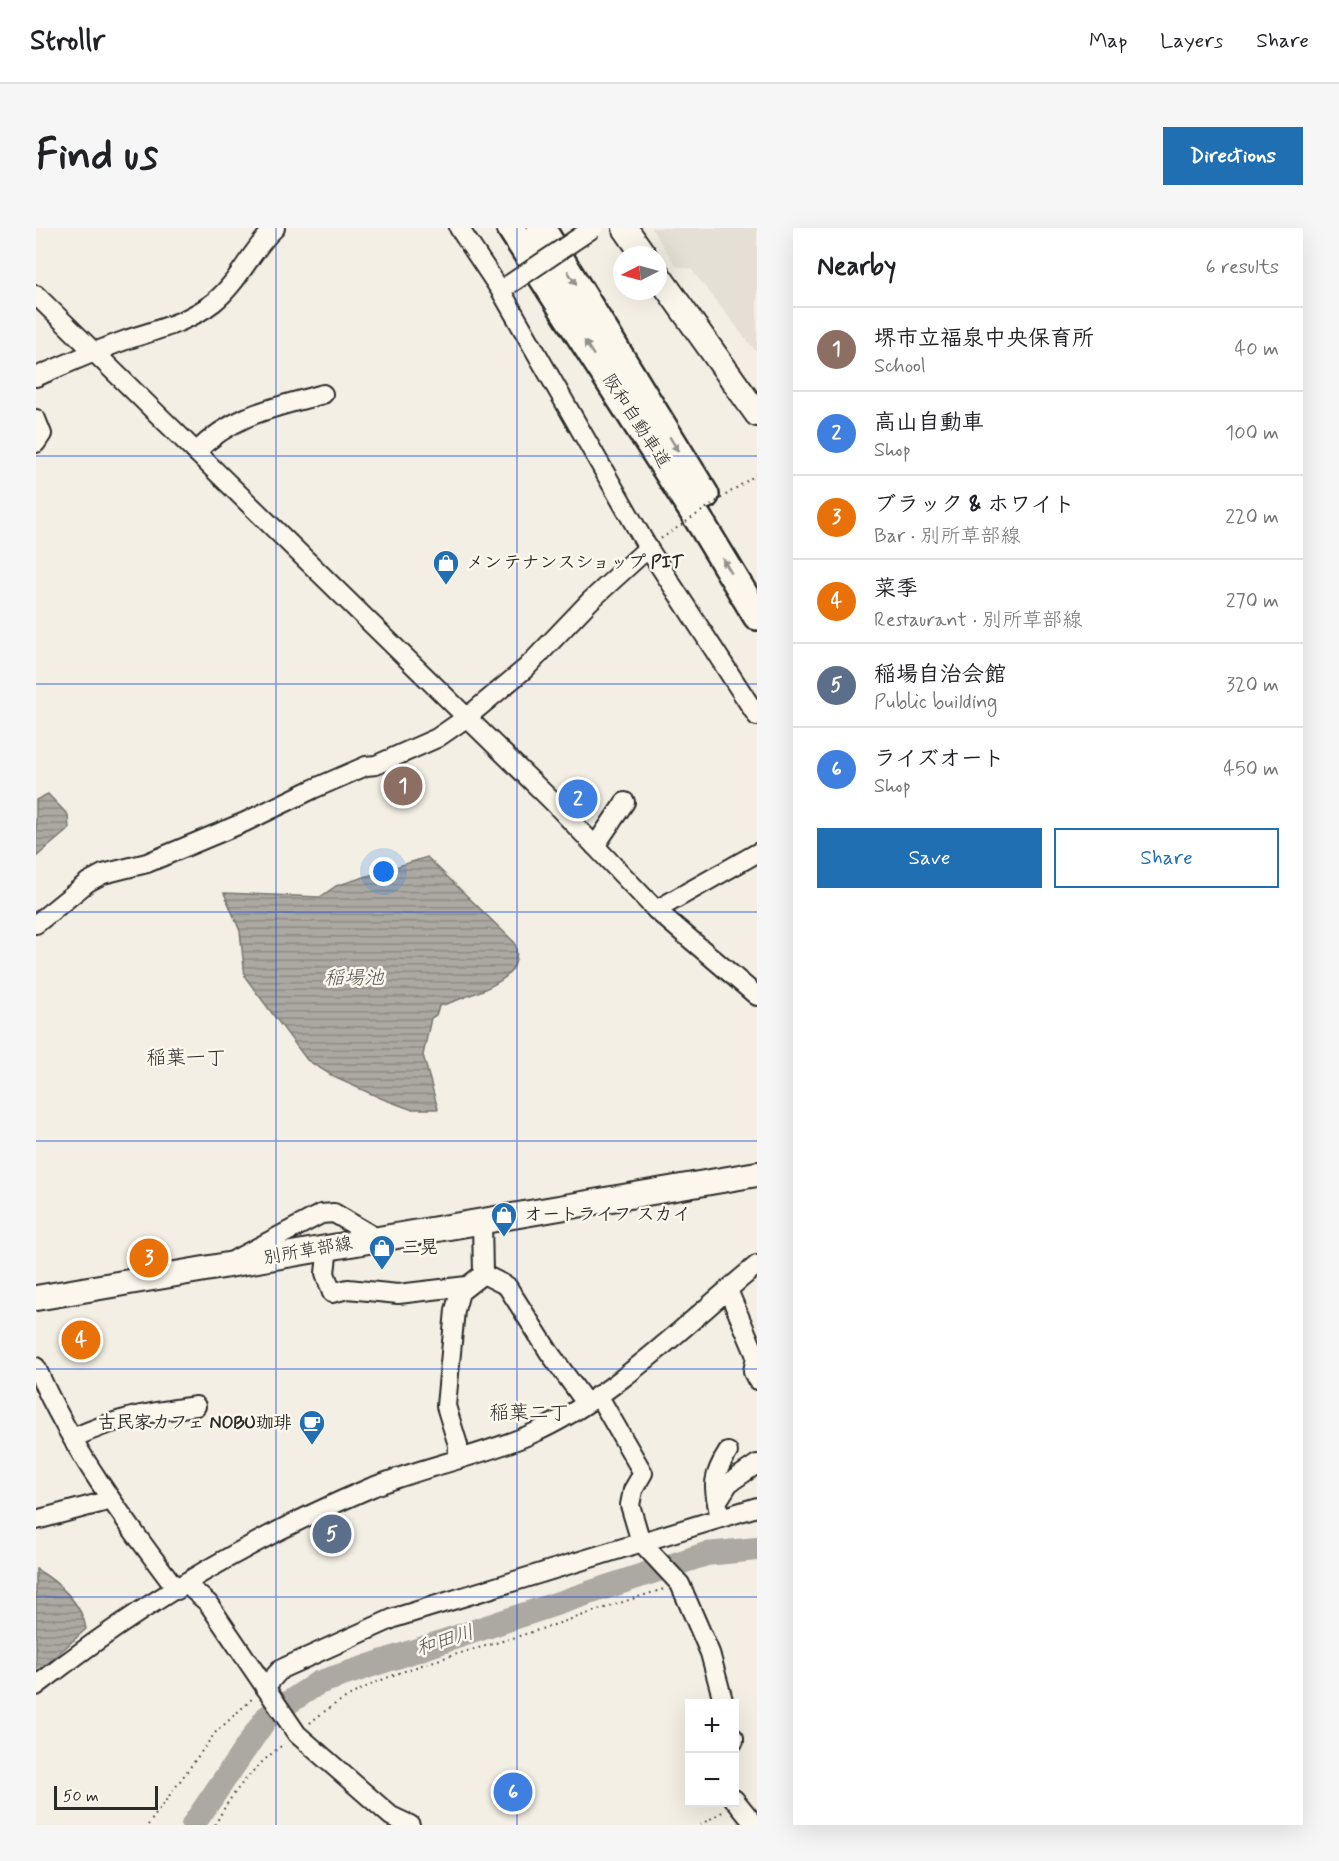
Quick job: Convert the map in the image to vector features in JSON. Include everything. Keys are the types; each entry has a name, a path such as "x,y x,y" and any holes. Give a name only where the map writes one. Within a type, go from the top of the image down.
{"highway":[{"name":"阪和自動車道","path":"511,228 702,525 757,616"},
{"name":"阪和自動車道","path":"541,228 757,580"}],"main road":[{"path":"625,228 638,246"},
{"path":"667,288 757,414"},
{"name":"別所草部線","path":"36,1298 757,1174"}],"street":[{"path":"36,377 94,352 172,327 213,303 230,287 263,239 275,228"},
{"path":"459,228 506,288 652,545 757,717"},
{"path":"506,288 593,228"},
{"path":"36,295 466,718 656,910 757,996"},
{"path":"196,452 223,428 249,416 323,394"},
{"path":"36,420 42,434 36,443"},
{"path":"36,924 88,882 103,874 147,863 245,822 366,766 376,765 436,738 466,718 526,668 590,601 652,545"},
{"path":"595,846 625,802"},
{"path":"656,910 757,853"},
{"path":"222,1266 321,1214 334,1213 378,1239"},
{"path":"482,1221 483,1274"},
{"path":"328,1248 326,1273 332,1293 348,1289 398,1294 467,1286"},
{"path":"36,1686 72,1658 181,1587 315,1513 373,1487 530,1435 592,1399 677,1334 756,1268"},
{"path":"458,1459 458,1445 446,1406 455,1310 460,1292 483,1274"},
{"path":"483,1274 507,1286 549,1352 592,1399 643,1473 633,1490 630,1504 641,1542 680,1584 710,1653 723,1699"},
{"path":"728,1290 756,1356 753,1372 757,1380"},
{"path":"36,1367 44,1406 73,1438 111,1500 181,1587 208,1603 297,1734 391,1816 410,1825"},
{"path":"73,1438 107,1422 133,1415 196,1406"},
{"path":"719,1510 713,1487 715,1473 728,1452"},
{"path":"719,1510 729,1483 757,1464"},
{"path":"36,1520 111,1500"},
{"path":"265,1686 281,1669 394,1618 641,1542 719,1510 757,1507"},
{"path":"739,1805 755,1825"}],"path":[{"path":"652,545 757,474"},
{"path":"324,1710 373,1685 463,1651 514,1638 680,1584"},
{"path":"148,1825 215,1733 265,1686"},
{"path":"215,1825 225,1805 261,1760"},
{"path":"700,1825 727,1807"}],"shaded area":[{"path":"651,228 757,228 757,353 691,269 676,266 667,252 667,246 663,246"}],"water":[{"path":"48,794 68,815 69,829 36,857 36,800"},
{"name":"稲場池","path":"427,857 515,943 517,953 512,969 501,981 439,1006 436,1015 431,1018 423,1055 438,1109 410,1109 336,1078 307,1060 245,977 240,931 224,893 320,897 336,886"},
{"path":"36,1569 68,1594 80,1611 86,1629 36,1674"}],"waterway":[{"name":"和田川","path":"193,1825 267,1717 318,1683 706,1554 757,1549"}],"place":[{"name":"メンテナンスショップ PIT","path":"446,586"},
{"name":"堺市立福泉中央保育所","path":"403,786"},
{"name":"高山自動車","path":"578,799"},
{"name":"オートライフ スカイ","path":"504,1238"},
{"name":"ブラック & ホワイト","path":"149,1258"},
{"name":"三晃","path":"382,1271"},
{"name":"菜季","path":"81,1340"},
{"name":"古民家カフェ NOBU珈琲","path":"312,1446"},
{"name":"稲場自治会館","path":"332,1534"},
{"name":"ライズオート","path":"513,1792"}],"district":[{"name":"稲葉一丁","path":"186,1058"},
{"name":"稲葉二丁","path":"529,1413"}]}
